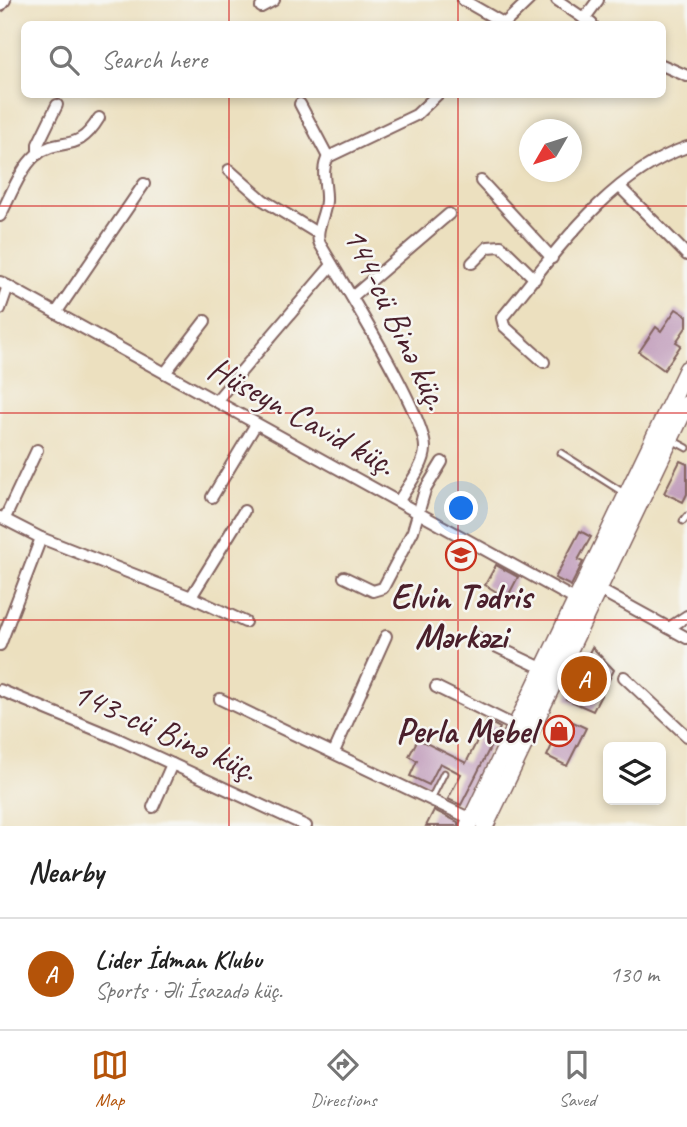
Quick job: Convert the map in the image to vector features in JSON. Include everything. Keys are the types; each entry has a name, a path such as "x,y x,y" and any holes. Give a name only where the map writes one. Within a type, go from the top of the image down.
{"main road":[{"path":"591,585 626,494 687,369"},
{"path":"475,824 591,585 687,404"},
{"path":"475,824 515,726 582,603"}],"street":[{"path":"0,6 5,0"},
{"path":"261,7 274,0"},
{"path":"463,0 499,21"},
{"path":"507,21 529,0"},
{"path":"557,0 587,21"},
{"path":"588,21 598,0"},
{"path":"666,66 687,76"},
{"path":"300,104 328,157 416,115 434,98"},
{"path":"38,154 38,144 57,105"},
{"path":"0,216 29,163 38,154 81,141 99,118"},
{"path":"544,362 502,322 587,217 620,187 656,160 687,147"},
{"name":"144-cü Binə küç.","path":"328,157 324,167 325,212 317,233 320,244 352,297 412,409 424,438 425,454 399,501"},
{"path":"229,170 262,201 317,233"},
{"path":"481,181 552,258"},
{"path":"56,313 144,184"},
{"path":"620,187 687,255"},
{"path":"352,297 449,214"},
{"path":"472,263 488,247 501,246 535,279"},
{"path":"216,401 332,265"},
{"path":"0,309 4,284"},
{"name":"Hüseyn Cavid küç.","path":"4,284 582,603"},
{"path":"165,373 205,321"},
{"path":"212,497 256,424"},
{"path":"37,450 3,517 41,538 191,597 245,622"},
{"path":"344,576 379,591 413,531 425,490 442,462"},
{"path":"191,597 244,511"},
{"path":"0,645 41,538"},
{"path":"591,585 687,638"},
{"path":"669,628 687,616"},
{"path":"334,752 386,636"},
{"path":"478,638 544,669"},
{"path":"624,677 687,736"},
{"path":"436,687 515,726"},
{"name":"143-cü Binə küç.","path":"0,690 172,764 306,826"},
{"path":"219,699 431,799 475,824"},
{"path":"153,807 172,764"}],"lane":[{"path":"670,439 687,448"},
{"path":"561,453 626,494"},
{"path":"431,799 444,773"}],"building":[{"path":"676,309 687,316 687,326 676,342 681,345 664,370 639,352 656,327 661,331"},
{"path":"680,461 687,464 687,494 683,502 664,493"},
{"path":"580,531 591,537 578,560 583,562 571,586 555,578"},
{"path":"496,565 518,577 507,598 485,585"},
{"path":"592,647 614,670 593,711 566,699"},
{"path":"558,715 586,728 567,766 547,756 554,741 547,737"},
{"path":"487,721 500,728 461,805 448,799 461,774 440,763 429,785 410,776 417,761 409,756 418,739 466,763"},
{"path":"434,810 458,822 458,826 426,826"}],"place":[{"name":"Elvin Tədris Mərkəzi","path":"461,555"},
{"name":"Lider İdman Klubu","path":"584,679"},
{"name":"Perla Mebel","path":"559,731"}]}
